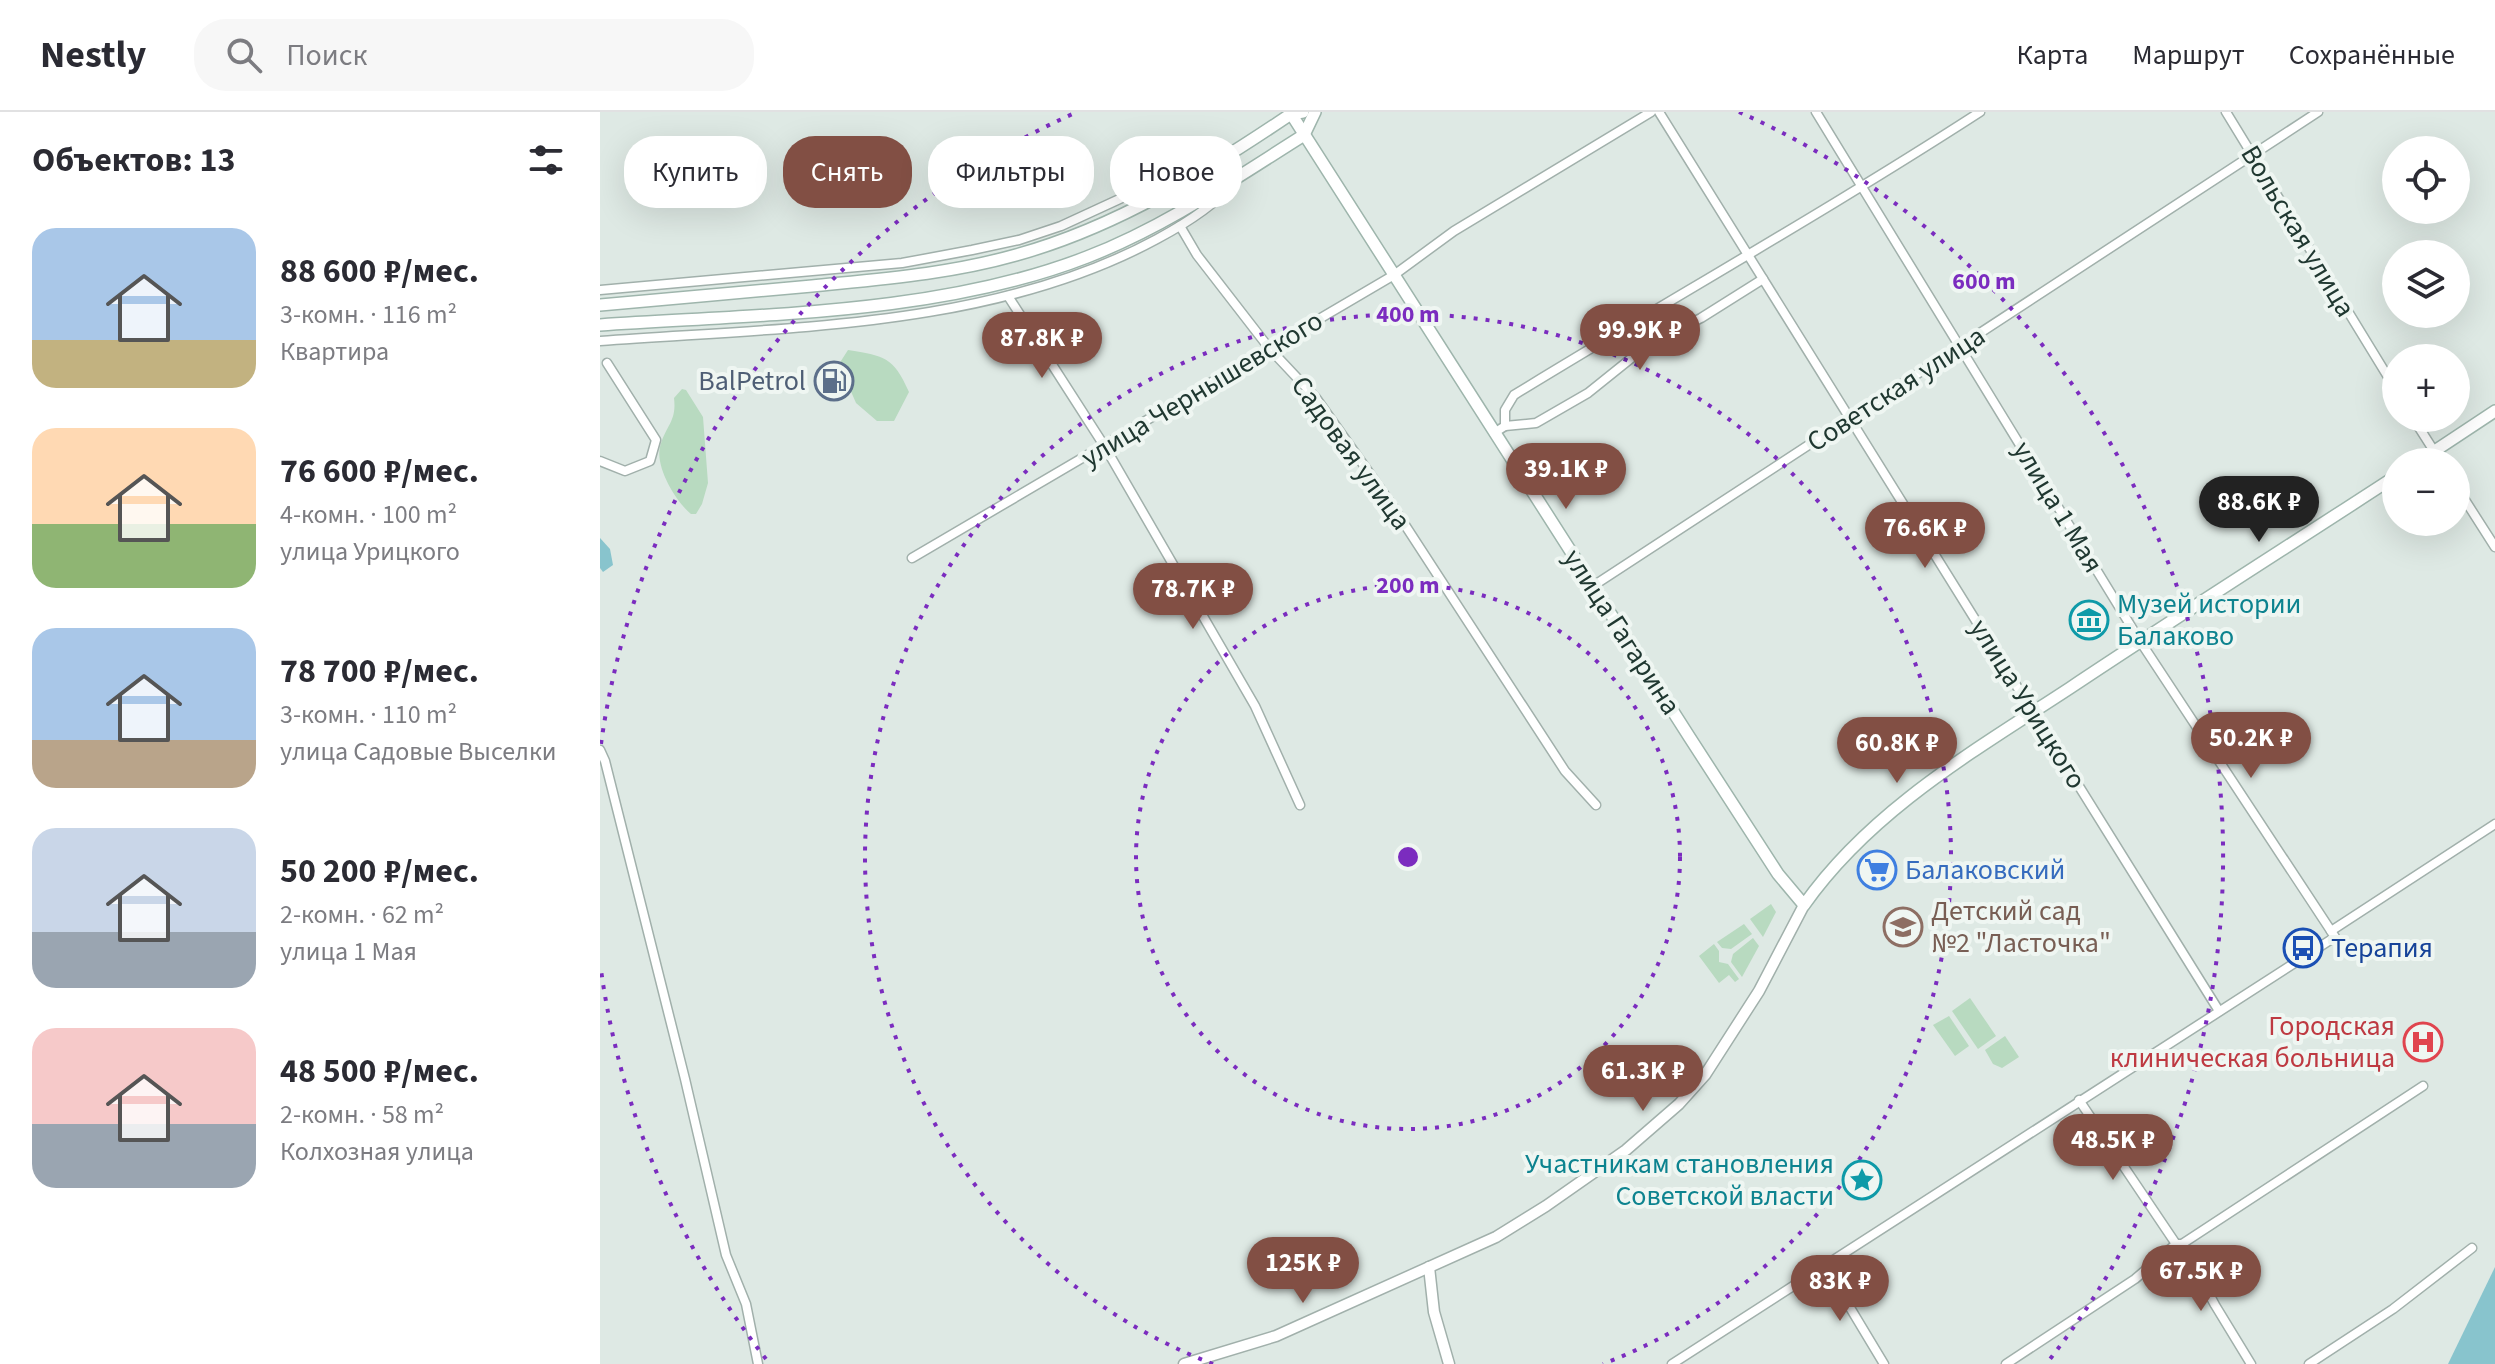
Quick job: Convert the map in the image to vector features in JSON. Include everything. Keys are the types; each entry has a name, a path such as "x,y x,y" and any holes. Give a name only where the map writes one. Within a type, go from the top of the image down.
{"main road":[{"path":"1242,174 1304,135 1315,112"},
{"path":"1242,148 1295,113"},
{"name":"улица Гагарина","path":"1295,113 1304,135 1494,433 1778,874 1804,905"},
{"path":"600,305 921,276 1019,254 1108,222 1135,208"},
{"path":"600,325 801,311 938,297 986,288 1037,274 1112,246 1186,208"},
{"path":"2448,448 2495,411"},
{"path":"1804,905 1836,863 1881,819 1932,780 2382,485"}],"street":[{"name":"улица Чернышевского","path":"912,558 1394,275 1454,231 1651,112"},
{"name":"улица Урицкого","path":"1659,112 2219,1011"},
{"name":"улица 1 Мая","path":"1816,112 2140,641 2333,934"},
{"path":"1505,426 1505,410 1514,395 1863,187 1980,112"},
{"name":"Вольская улица","path":"2226,112 2382,367"},
{"name":"Советская улица","path":"1593,586 2318,112"},
{"path":"600,290 902,263 1019,240 1061,226 1110,203"},
{"path":"600,341 910,315 967,307 1079,275 1131,253 1206,208"},
{"name":"Садовая улица","path":"1180,226 1197,255 1269,348 1316,398 1392,505 1565,771 1596,805"},
{"path":"1494,433 1505,426 1536,423 1588,393 1649,344 1701,318 1763,279"},
{"path":"1008,296 1105,447 1255,706 1300,805"},
{"path":"600,461 625,471 650,461 656,440 607,363"},
{"path":"2470,508 2495,547"},
{"path":"600,750 685,1079 726,1255 746,1304 758,1364"},
{"path":"1672,1364 2219,1011 2495,824"},
{"path":"1184,1364 1276,1336 1496,1237 1626,1150 1679,1104 1705,1075 1759,991 1804,905"},
{"path":"2006,1364 2135,1279 2179,1244 2423,1086"},
{"path":"2079,1100 2179,1244 2251,1364"},
{"path":"2309,1364 2393,1309 2472,1248"},
{"path":"1825,1266 1884,1364"},
{"path":"1429,1267 1434,1312 1449,1364"}],"green space":[{"path":"848,350 879,356 898,371 909,392 894,421 877,421 856,403 839,364"},
{"path":"682,389 686,390 703,417 708,483 696,514 691,514 673,493 659,455 674,413 674,398"},
{"path":"1771,904 1776,912 1763,937 1750,919"},
{"path":"1744,924 1752,934 1731,949 1722,948 1717,942"},
{"path":"1753,938 1759,946 1742,977 1731,962 1733,954"},
{"path":"1714,944 1719,951 1719,962 1728,964 1739,979 1735,982 1729,975 1719,983 1699,956"},
{"path":"1970,998 1996,1036 1978,1049 1952,1011"},
{"path":"1949,1016 1969,1046 1955,1056 1933,1025"},
{"path":"2005,1036 2019,1057 2002,1068 1993,1064 1985,1050"}],"water":[{"path":"600,538 610,549 613,565 603,572 600,568"},
{"path":"2495,1267 2495,1364 2448,1364"}],"place":[{"name":"BalPetrol","path":"834,381"},
{"name":"Музей истории Балаково","path":"2089,620"},
{"name":"Балаковский","path":"1877,870"},
{"name":"Детский сад №2 \"Ласточка\"","path":"1903,927"},
{"name":"Терапия","path":"2303,948"},
{"name":"Городская клиническая больница","path":"2423,1042"},
{"name":"Участникам становления Советской власти","path":"1862,1180"}]}
